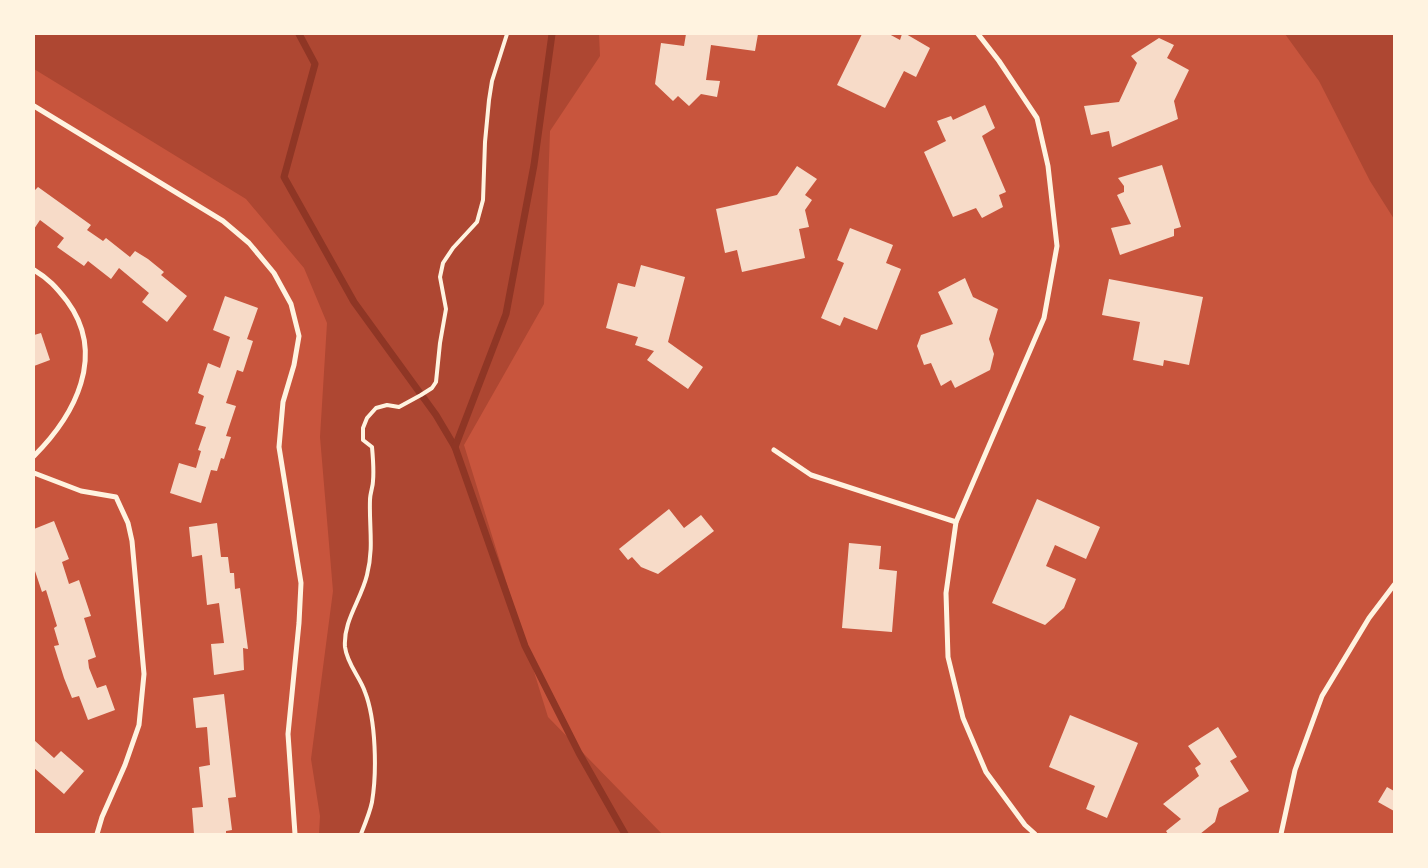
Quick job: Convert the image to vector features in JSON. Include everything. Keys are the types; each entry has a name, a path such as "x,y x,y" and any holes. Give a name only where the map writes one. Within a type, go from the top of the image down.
{"street":[{"path":"978,34 1038,118 1048,166 1057,246 1044,318 956,522 946,593 948,657 960,709 986,772 1025,825 1036,834"},
{"path":"34,106 223,221 249,243 274,273 291,304 299,336 294,365 283,402 279,447 301,583 288,734 295,834"},
{"path":"34,270 49,278 72,308 80,325 85,345 86,362 82,383 74,403 52,438 34,456"},
{"path":"774,450 811,475 956,522"},
{"path":"34,473 81,491 116,498 128,523 132,541 144,674 139,725 97,834"},
{"path":"1281,834 1295,770 1322,696 1369,618 1394,585"}],"lane":[{"path":"361,834 372,802 375,764 371,713 365,692 345,649 346,633 351,614 367,576 372,550 370,499 373,480 372,447 363,440 363,428 367,418 376,408 388,405 398,407 422,395 432,388 436,382 446,309 440,277 443,264 453,248 477,222 483,200 485,142 492,81 507,34"}],"shaded area":[{"path":"34,34 599,34 600,56 550,131 544,304 464,445 548,717 662,834 319,834 320,816 311,759 333,591 320,437 327,323 304,268 246,199 34,69"},
{"path":"1285,34 1394,34 1394,219 1370,181 1319,81"}],"building":[{"path":"686,34 758,34 755,51 711,45 706,80 720,81 717,97 701,94 689,106 678,96 673,101 655,84 661,43 684,46"},
{"path":"862,34 889,34 900,40 902,34 906,34 930,48 916,77 904,71 885,108 837,85"},
{"path":"1159,38 1174,45 1167,58 1189,70 1174,101 1178,119 1112,147 1109,131 1091,135 1084,106 1119,102 1137,63 1131,56"},
{"path":"985,105 995,128 982,136 1006,192 999,195 1003,207 982,218 976,208 953,217 924,152 946,141 937,121 951,116 953,120"},
{"path":"1162,165 1181,227 1174,229 1174,236 1120,255 1111,228 1131,224 1117,195 1124,192 1124,186 1118,178"},
{"path":"797,166 817,179 805,195 812,200 805,210 809,227 799,229 805,258 742,272 737,250 725,253 716,209 777,195"},
{"path":"38,187 91,225 87,230 103,241 106,238 130,257 135,251 148,259 164,272 161,275 187,296 167,322 142,302 149,293 119,268 111,279 88,261 84,266 57,247 64,238 40,220 34,229 34,189"},
{"path":"850,228 893,245 886,263 901,269 877,330 844,317 840,326 821,318 844,263 837,260"},
{"path":"641,265 685,277 668,342 703,367 688,389 647,360 654,351 635,345 638,337 606,328 618,283 635,287"},
{"path":"965,278 973,297 998,309 989,339 994,354 990,370 955,388 951,380 941,386 931,363 924,365 917,346 921,335 953,324 938,292"},
{"path":"1109,279 1203,297 1189,365 1164,360 1163,366 1133,360 1140,322 1102,315"},
{"path":"225,296 258,308 247,339 253,341 243,372 237,370 226,403 236,406 226,436 231,437 224,459 221,458 217,471 211,470 201,503 170,493 179,463 196,468 201,451 198,450 206,427 195,424 204,396 198,393 208,363 220,368 230,337 213,330"},
{"path":"41,333 50,360 34,366 34,335"},
{"path":"1037,499 1100,527 1086,559 1055,545 1046,566 1076,579 1064,608 1045,625 992,603"},
{"path":"669,509 684,528 701,515 714,531 658,574 641,567 632,557 628,560 619,549"},
{"path":"54,521 69,559 62,562 69,584 79,580 91,616 84,618 96,657 88,660 89,668 97,688 106,685 115,710 88,720 79,696 72,698 64,678 54,646 59,645 54,628 57,626 46,590 42,592 34,568 34,529"},
{"path":"217,523 221,557 228,557 230,573 234,573 235,589 240,588 248,649 243,648 244,670 214,675 211,644 224,643 219,603 207,605 202,555 192,557 189,527"},
{"path":"849,543 881,546 879,569 897,571 892,632 842,628"},
{"path":"224,694 236,797 228,798 232,830 226,831 226,834 194,834 192,808 203,807 199,767 210,765 207,727 196,728 193,698"},
{"path":"1070,715 1138,743 1107,818 1086,809 1095,786 1049,767"},
{"path":"1218,727 1237,757 1230,761 1249,791 1219,808 1215,822 1200,834 1168,834 1166,831 1181,819 1163,804 1199,776 1195,768 1201,764 1188,746"},
{"path":"34,740 54,758 61,751 84,771 64,794 34,768"},
{"path":"1387,787 1394,791 1394,811 1378,802"}],"waterway":[{"path":"299,34 315,64 284,177 354,302 436,415 455,447"},
{"path":"552,34 534,165 506,314 455,447 525,646 579,753 625,834"}]}
